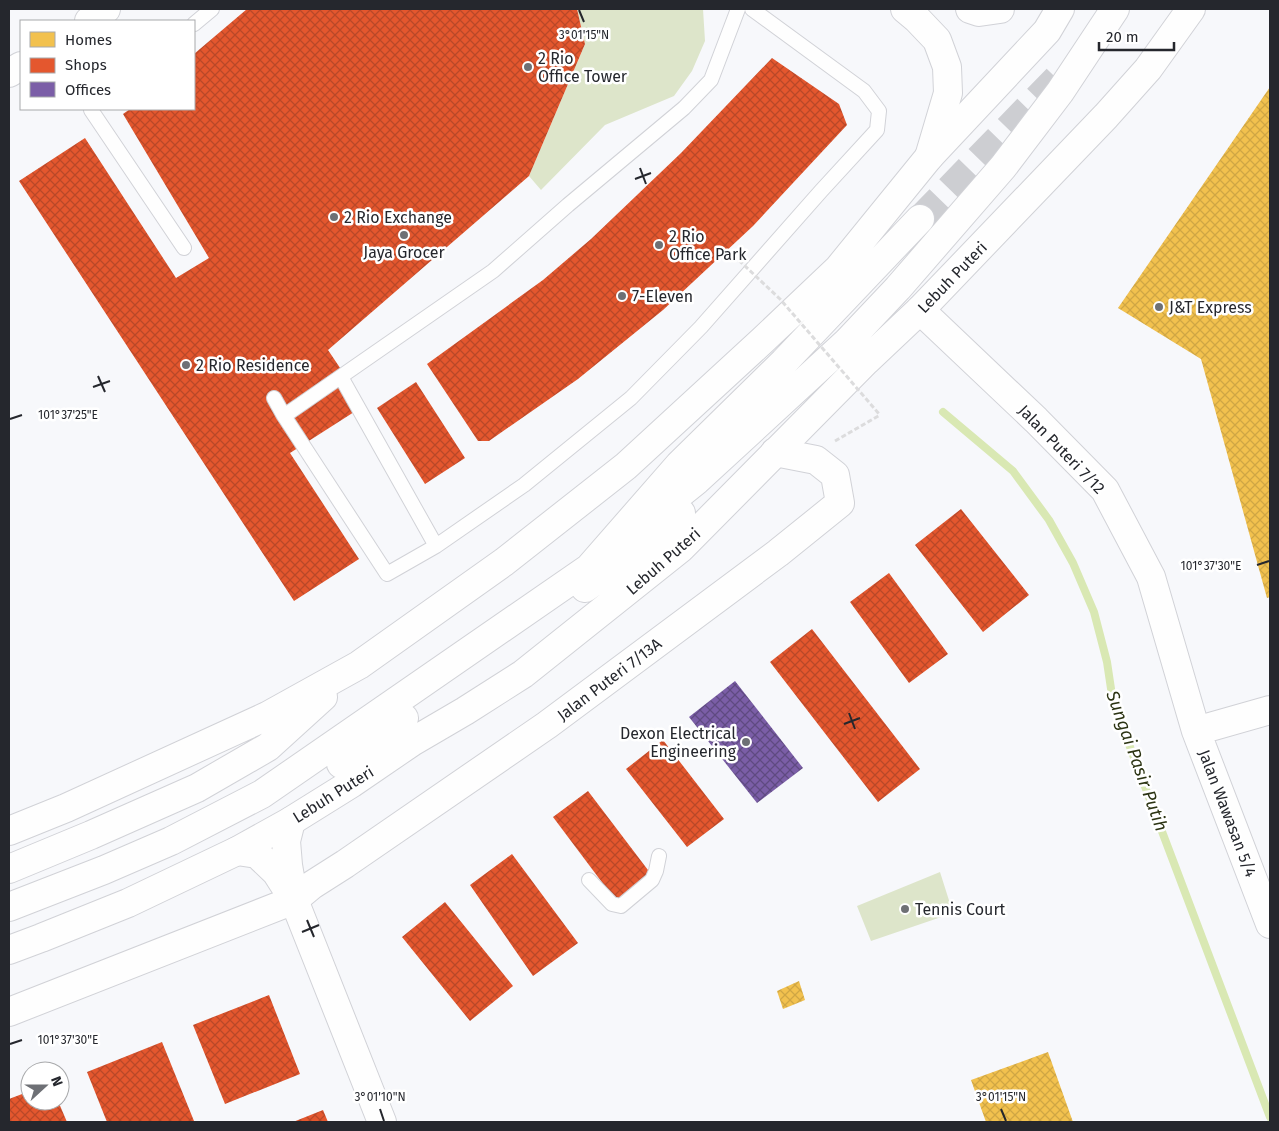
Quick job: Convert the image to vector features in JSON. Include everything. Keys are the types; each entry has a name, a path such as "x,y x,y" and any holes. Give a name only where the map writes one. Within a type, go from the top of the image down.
{"main road":[{"path":"90,20 106,9"},
{"path":"905,9 918,19 937,40 947,67 948,93 929,157"},
{"path":"970,9 979,12 1000,9"},
{"path":"9,831 66,808 267,716 359,665 504,562 626,466 838,269 929,157 1047,31 1060,9"},
{"path":"262,794 589,568 697,480 847,342 898,288 1003,167 1060,92 1115,9"},
{"name":"Lebuh Puteri","path":"9,950 128,902 237,851 291,821 352,783 412,742 523,674 681,548 866,360 920,310 1106,116 1148,69 1192,9"},
{"path":"9,73 20,67"},
{"path":"589,568 679,465 784,362 920,219"},
{"path":"341,764 631,556 792,414 830,377 871,334 898,288"},
{"name":"Jalan Puteri 7/12","path":"920,310 1036,420 1105,490 1151,577 1196,731"},
{"name":"Jalan Puteri 7/13A","path":"294,900 312,885 547,725 778,553 840,503 835,475 816,460 775,452"},
{"path":"9,869 197,788 260,752 268,747 359,665"},
{"path":"1196,731 1270,710"},
{"name":"Jalan Wawasan 5/4","path":"1196,731 1270,924"},
{"path":"9,907 104,870 171,840 262,794 341,764 412,742"},
{"path":"291,821 286,841 294,900"},
{"path":"237,851 258,854 276,872 294,900 382,1122"},
{"path":"9,1012 294,900"}],"lane":[{"path":"195,23 212,9"},
{"path":"284,416 494,271 568,205 684,108 711,80 738,9"},
{"path":"274,398 387,574 436,546 524,485 631,398 701,327 820,191 877,130 879,111 864,91 752,9"},
{"path":"93,110 184,248"},
{"path":"341,377 436,546"},
{"path":"588,880 612,904 621,906 652,880 656,872 659,856"}],"path":[{"path":"728,250 780,299 880,415 833,443"}],"green space":[{"path":"577,9 703,9 705,41 692,71 674,96 605,125 541,190 529,176 585,44"},
{"name":"Tennis Court","path":"940,872 953,913 871,941 857,906"}],"building: Homes":[{"path":"1270,87 1270,597 1267,598 1201,359 1118,308"},
{"path":"799,981 805,1000 783,1009 777,991"},
{"path":"1048,1052 1073,1122 986,1122 971,1080"}],"building: Shops":[{"name":"2 Rio Exchange","path":"247,9 577,9 585,44 529,176 328,350 365,405 290,453 359,559 294,601 19,181 85,138 176,278 209,258 123,114 129,110 195,110 195,53"},
{"name":"2 Rio Office Park","path":"772,58 839,104 847,125 753,226 663,310 578,379 489,441 478,441 427,364 543,280 591,239 681,153"},
{"path":"416,382 465,458 425,484 377,408"},
{"path":"961,509 1029,595 983,632 915,545"},
{"path":"889,573 948,654 909,683 850,602"},
{"path":"812,629 920,769 878,802 770,662"},
{"path":"663,740 724,819 687,847 626,769"},
{"path":"588,791 651,874 616,901 553,817"},
{"path":"512,854 578,943 533,976 470,885"},
{"path":"445,902 513,986 470,1021 402,937"},
{"path":"269,995 300,1074 225,1104 193,1025"},
{"path":"162,1042 194,1121 107,1122 87,1072"},
{"path":"20,1095 20,1111 62,1111 67,1122 9,1122 9,1099"},
{"path":"323,1110 328,1122 293,1122"}],"building: Offices":[{"name":"Dexon Electrical Engineering","path":"735,681 803,768 757,803 689,717"}],"waterway":[{"name":"Sungai Pasir Putih","path":"943,412 1013,471 1049,520 1073,563 1094,612 1107,662 1113,702 1270,1117"}],"tunnel":[{"path":"920,219 1065,70"}],"place":[{"name":"2 Rio Office Tower","path":"528,67"},
{"name":"2 Rio Exchange","path":"334,217"},
{"name":"Jaya Grocer","path":"404,235"},
{"name":"2 Rio Office Park","path":"659,245"},
{"name":"7-Eleven","path":"622,296"},
{"name":"J&T Express","path":"1159,307"},
{"name":"2 Rio Residence","path":"186,365"},
{"name":"Dexon Electrical Engineering","path":"746,742"},
{"name":"Tennis Court","path":"905,909"}]}
